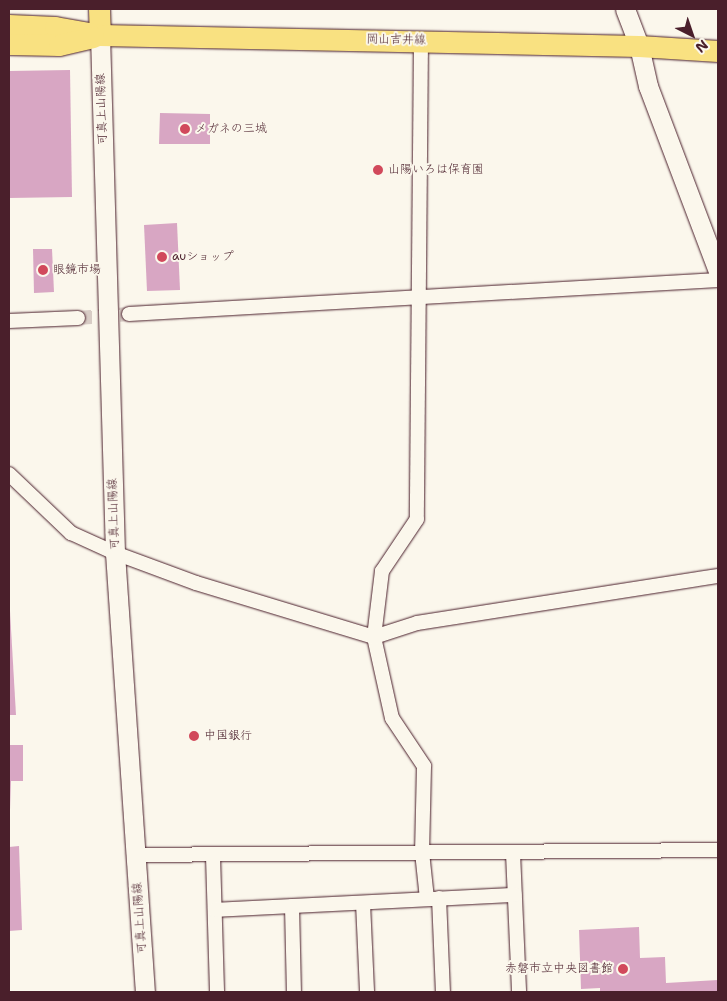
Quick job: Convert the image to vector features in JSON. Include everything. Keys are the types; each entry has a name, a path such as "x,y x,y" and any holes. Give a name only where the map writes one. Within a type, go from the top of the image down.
{"main road":[{"path":"99,10 100,35"},
{"path":"627,14 639,46 648,86 718,271"},
{"path":"9,25 56,27 100,35"},
{"path":"9,44 59,45 100,35"},
{"name":"岡山吉井線","path":"100,35 421,40 639,46 718,51"},
{"name":"可真上山陽線","path":"100,35 115,553 145,992"}],"street":[{"path":"421,40 418,519 382,571 374,637 392,718 424,766 422,852 433,899 443,992"},
{"path":"129,314 420,300 718,280"},
{"path":"9,321 78,318"},
{"path":"9,474 71,533 115,553 196,584 374,637 417,623 718,576"},
{"path":"135,855 213,856 422,852 512,853 718,850"},
{"path":"512,853 519,992"},
{"path":"213,856 218,992"},
{"path":"214,910 515,896"},
{"path":"363,903 367,992"},
{"path":"292,906 294,992"}],"building":[{"path":"70,70 72,197 9,198 9,71"},
{"name":"メガネの三城","path":"160,113 210,114 210,144 159,144"},
{"name":"auショップ","path":"177,223 180,290 147,291 144,225"},
{"name":"眼鏡市場","path":"33,249 52,249 54,292 34,293"},
{"path":"9,594 16,715 9,715"},
{"path":"9,745 23,745 23,781 11,781 9,840"},
{"path":"19,846 22,930 9,931 9,847"},
{"name":"赤磐市立中央図書館","path":"639,927 640,958 665,957 666,983 718,980 718,992 600,992 600,988 581,989 579,930"}],"tunnel":[{"path":"78,318 129,314"}],"place":[{"name":"メガネの三城","path":"185,129"},
{"name":"山陽いろは保育園","path":"378,170"},
{"name":"auショップ","path":"162,257"},
{"name":"眼鏡市場","path":"43,270"},
{"name":"中国銀行","path":"194,736"},
{"name":"赤磐市立中央図書館","path":"623,969"}]}
